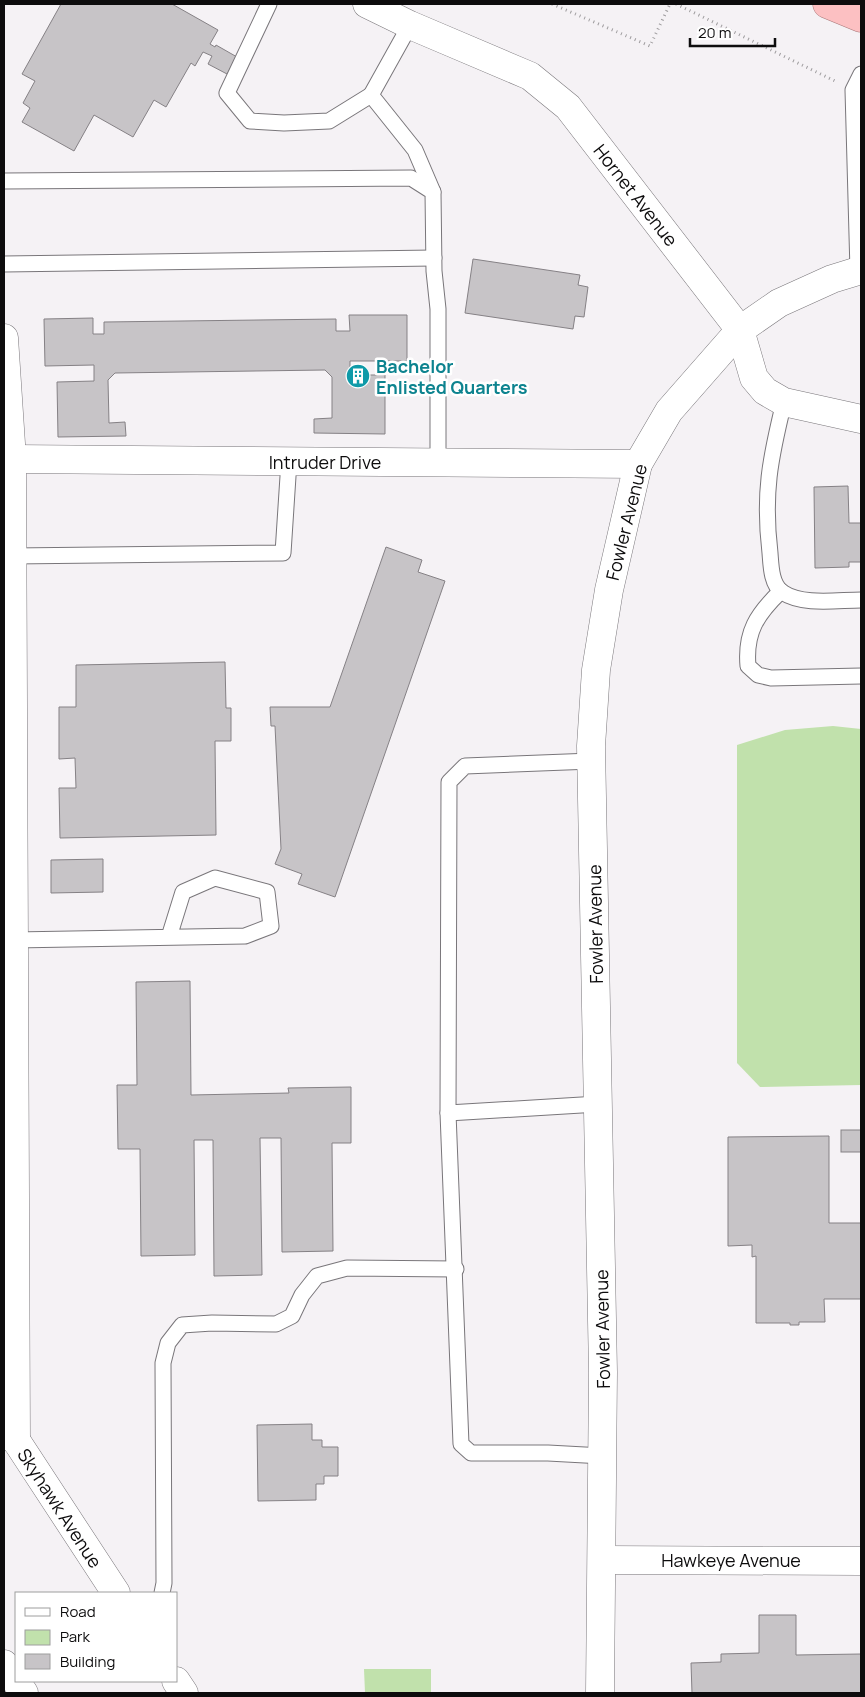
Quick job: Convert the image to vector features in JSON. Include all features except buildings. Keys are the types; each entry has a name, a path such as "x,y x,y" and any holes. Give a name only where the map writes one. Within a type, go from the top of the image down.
{"highway":[{"path":"827,4 861,18"}],"street":[{"name":"Hornet Avenue","path":"367,4 410,25 530,76 568,107 740,330 754,378 765,391 784,402 861,419"},
{"name":"Fowler Avenue","path":"600,1693 603,1456 592,761 599,652 609,590 638,464 669,412 740,330 779,303 832,279 860,271"},
{"path":"4,338 12,459 14,940 10,1431"},
{"name":"Intruder Drive","path":"12,459 638,464"},
{"name":"Skyhawk Avenue","path":"10,1431 115,1592"},
{"name":"Hawkeye Avenue","path":"602,1560 861,1560"},
{"path":"4,1664 15,1680"},
{"path":"16,1682 24,1693"},
{"path":"177,1682 184,1693"}],"lane":[{"path":"269,4 227,93 250,122 329,121 371,95 410,25"},
{"path":"860,271 858,135 853,90 861,74"},
{"path":"371,95 415,150 433,192 434,258 438,309 438,462"},
{"path":"4,181 411,178 433,192"},
{"path":"4,264 434,258"},
{"path":"784,402 767,481 766,516 772,574 781,591 792,597 812,600 861,600"},
{"path":"12,556 283,553 289,461"},
{"path":"781,591 762,609 751,629 747,652 748,666 758,675 771,678 861,676"},
{"path":"592,761 465,766 449,782 448,1113 456,1268 460,1444 471,1453 548,1452 603,1456"},
{"path":"14,940 245,936 271,926 267,892 215,878 183,892 169,937"},
{"path":"448,1113 598,1104"},
{"path":"162,1592 164,1583 164,1364 168,1343 182,1325 212,1323 276,1324 292,1316 302,1295 317,1276 347,1268 456,1268"}],"path":[{"path":"552,4 650,46 670,4"},
{"path":"676,4 853,90"}],"green space":[{"path":"833,726 861,729 861,1085 760,1087 737,1063 737,745 785,730"},
{"path":"364,1669 431,1669 431,1693 365,1693"}],"place":[{"name":"Bachelor Enlisted Quarters","path":"358,376"}]}
